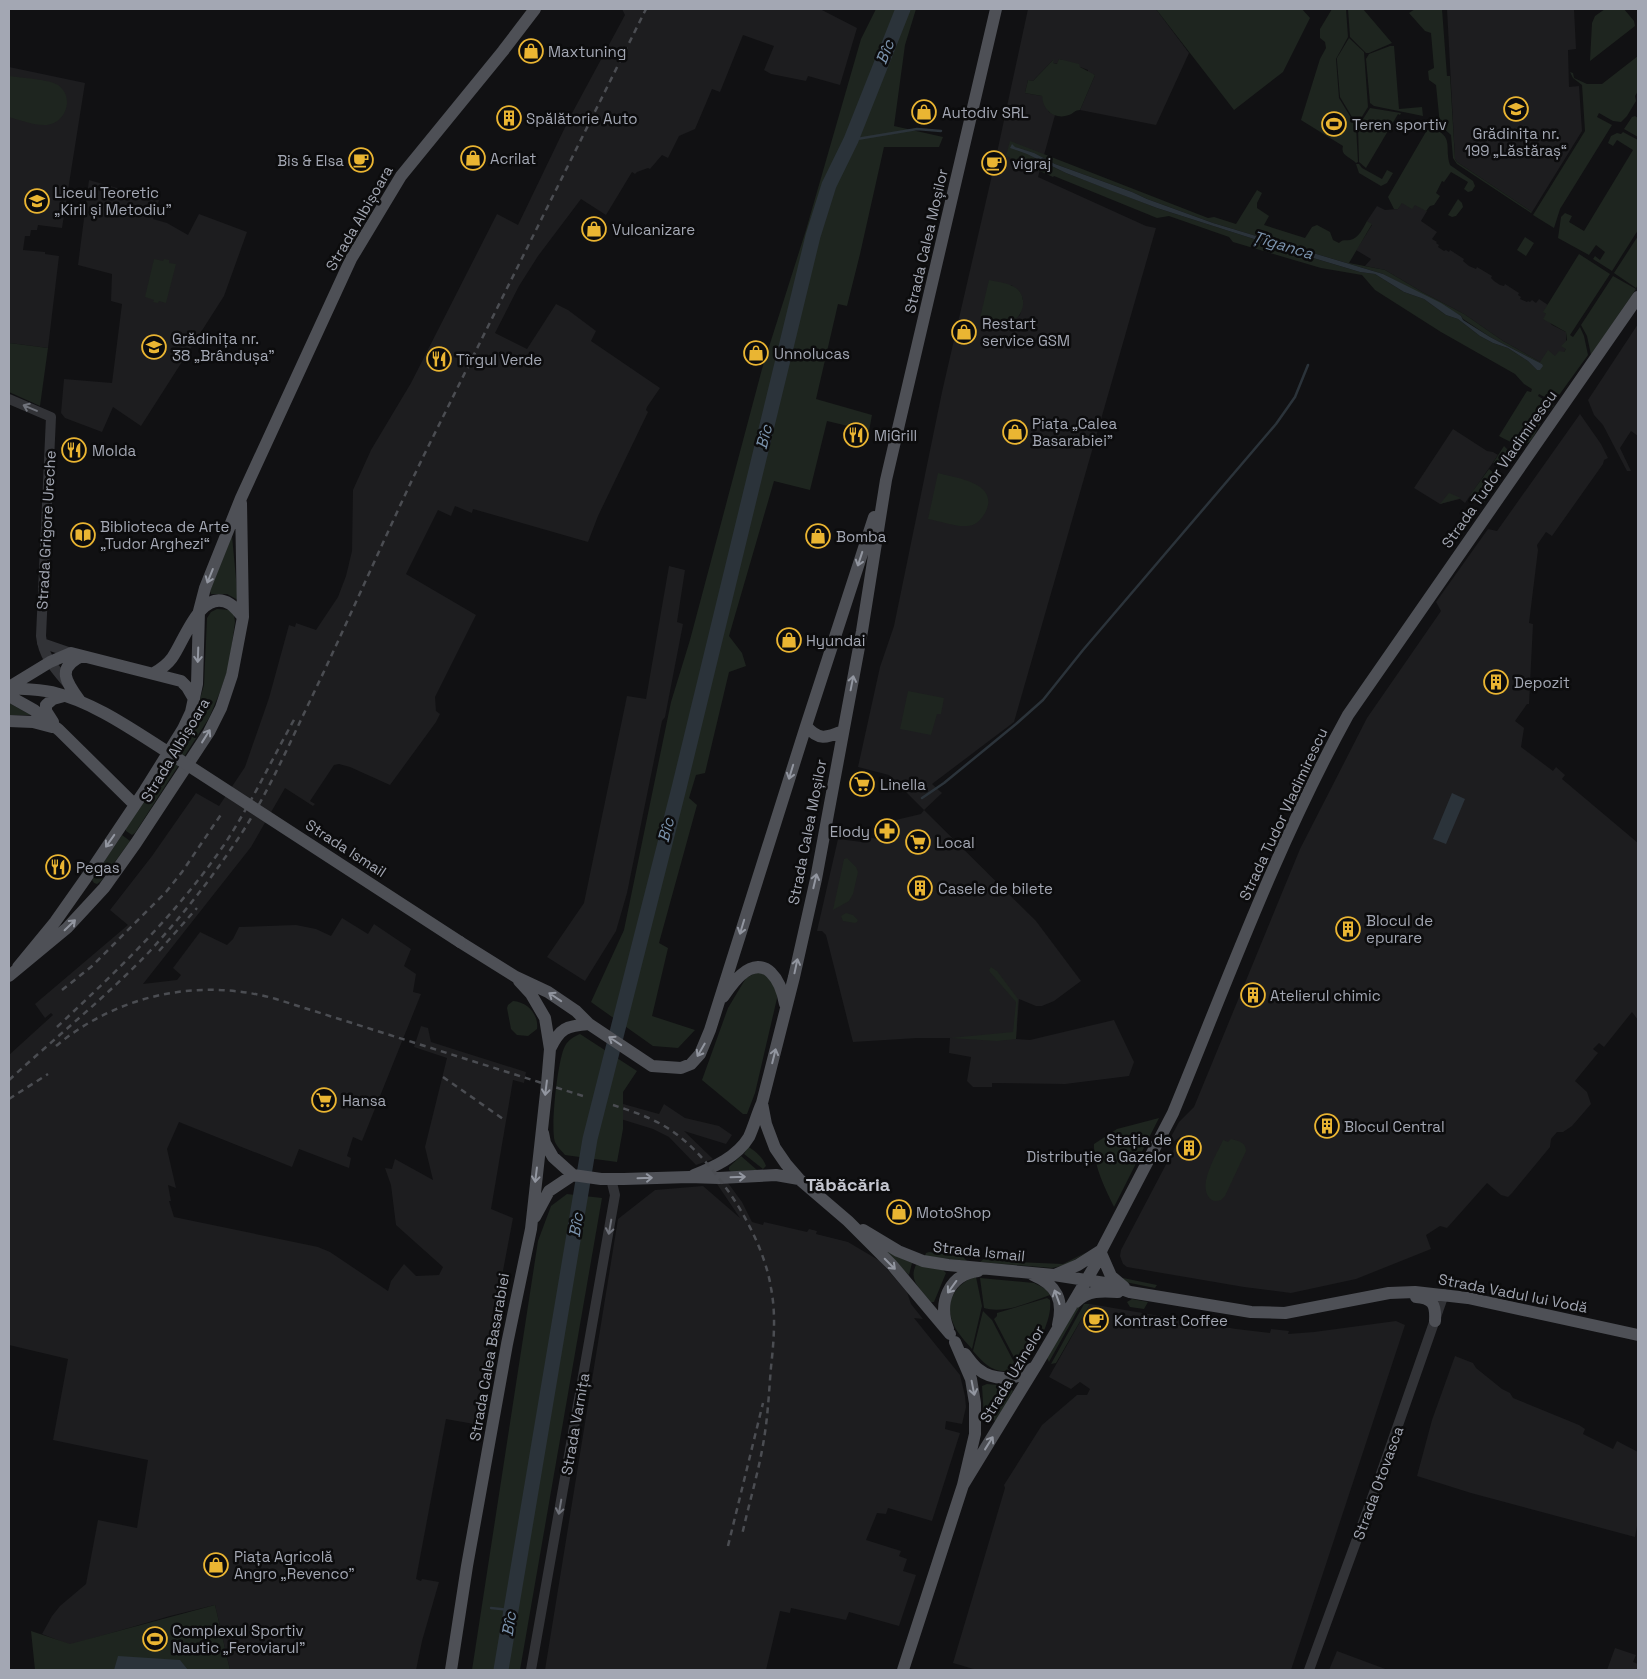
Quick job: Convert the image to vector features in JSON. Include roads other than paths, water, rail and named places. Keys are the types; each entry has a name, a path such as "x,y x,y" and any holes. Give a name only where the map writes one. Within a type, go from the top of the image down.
{"main road":[{"name":"Strada Albișoara","path":"14,971 55,922 86,878 183,729 191,712 197,684 199,611 205,588 241,498 351,259 401,176 497,59 535,9"},
{"name":"Strada Calea Moșilor","path":"799,1179 775,1148 766,1124 762,1103 816,879 862,631 886,480 996,9"},
{"name":"Strada Tudor Vladimirescu","path":"1086,1280 1173,1113 1266,886 1320,764 1348,715 1638,297"},
{"name":"Strada Calea Moșilor","path":"652,1066 681,1068 690,1064 700,1054 705,1044 886,480"},
{"name":"Strada Albișoara","path":"14,971 67,928 104,888 136,843 215,721 227,694 243,618 241,498"},
{"path":"154,673 173,657 199,611 211,602 217,600 231,604 243,618"},
{"path":"66,690 67,667 76,654"},
{"path":"9,688 50,662 76,654 181,681 191,692 194,699"},
{"path":"9,688 43,691 66,690"},
{"path":"59,730 46,708 49,701 66,690"},
{"name":"Strada Ismail","path":"66,690 80,701 128,727 460,942 516,977 548,992 576,1011 589,1024 652,1066"},
{"path":"9,696 34,710 59,730 135,805"},
{"path":"9,721 33,722 59,730"},
{"path":"806,726 813,733 824,737 843,731"},
{"path":"86,878 87,883 92,888 99,890 104,888"},
{"path":"717,1004 739,976 747,970 762,968 771,972 778,980 783,990 786,1006"},
{"name":"Strada Calea Basarabiei","path":"451,1670 467,1566 507,1344 531,1229 550,1049 545,1018 531,994 516,977"},
{"name":"Strada Calea Basarabiei","path":"550,1049 556,1037 566,1028 589,1024"},
{"path":"689,1177 723,1162 737,1151 749,1136 762,1103"},
{"path":"541,1127 545,1143 553,1157 574,1175 606,1179 719,1178 776,1175 799,1179"},
{"path":"531,1229 548,1191 574,1175"},
{"name":"Strada Ismail","path":"799,1179 848,1221 892,1265 952,1338"},
{"name":"Strada Ismail","path":"848,1221 898,1252 915,1259 948,1265 1027,1272 1086,1280"},
{"path":"1054,1275 1078,1266 1100,1252 1111,1276 1118,1283 1133,1292"},
{"path":"994,1270 969,1272 954,1283 946,1295 943,1310 944,1319 952,1338 977,1368 992,1376 1011,1378 1022,1375 1037,1364"},
{"path":"1027,1272 1045,1280 1056,1292 1060,1304 1060,1316 1054,1336"},
{"name":"Strada Uzinelor","path":"963,1485 1086,1280"},
{"name":"Strada Vadul lui Vodă","path":"1086,1280 1105,1283 1133,1292 1251,1312 1285,1313 1402,1292 1444,1294 1638,1336"},
{"path":"1067,1314 1078,1300 1093,1292 1133,1292"},
{"path":"1329,1305 1411,1297 1423,1298 1430,1301 1435,1307 1435,1321"},
{"name":"Strada Uzinelor","path":"903,1670 963,1485 975,1434 976,1411 971,1379 952,1338"}],"street":[{"name":"Strada Grigore Ureche","path":"9,399 51,417 41,628 42,643 50,662 66,690"},
{"path":"42,643 76,654"},
{"name":"Strada Varnița","path":"531,1670 615,1195 606,1179"},
{"name":"Strada Otovasca","path":"1310,1670 1444,1294"}],"water":[{"path":"1012,144 1055,164 1213,223 1383,274 1441,303 1490,337 1543,366 1540,370 1537,370 1528,361 1508,348 1480,336 1458,319 1446,315 1424,299 1404,292 1375,274 1360,272 1310,257 1157,208 1066,173 1010,148"},
{"path":"1452,793 1465,799 1446,844 1433,839"},
{"path":"118,1656 180,1660 188,1670 114,1670"}],"waterway":[{"name":"Bîc","path":"501,1670 590,1139 679,788 813,236 829,185 851,140 903,9"},
{"name":"Țîganca","path":"851,140 917,129 941,131"},
{"path":"922,798 944,783 1043,700 1083,650 1276,424 1295,397 1308,365"},
{"path":"491,1608 511,1610"}],"railway":[{"path":"9,1080 98,1001 150,951 204,887 255,812 274,777 424,455 646,9"},
{"path":"57,1027 145,941 205,871 243,814 295,718"},
{"path":"62,990 91,967 166,892 222,813"},
{"path":"159,951 197,908"},
{"path":"56,1046 80,1028 105,1014 132,1003 160,995 218,990 276,999 583,1096"},
{"path":"9,1099 48,1074"},
{"path":"443,1077 506,1121"},
{"path":"613,1105 642,1115 669,1129 704,1160 741,1210 765,1262 774,1308 773,1347 764,1439 742,1535"},
{"path":"728,1546 763,1403"}],"place":[{"name":"Maxtuning","path":"531,51"},
{"name":"Grădinița nr. 199 „Lăstăraș“","path":"1516,109"},
{"name":"Autodiv SRL","path":"924,112"},
{"name":"Spălătorie Auto","path":"509,118"},
{"name":"Teren sportiv","path":"1334,124"},
{"name":"Acrilat","path":"473,158"},
{"name":"Bis & Elsa","path":"361,160"},
{"name":"vigraj","path":"994,163"},
{"name":"Liceul Teoretic „Kiril și Metodiu”","path":"37,201"},
{"name":"Vulcanizare","path":"594,229"},
{"name":"Restart service GSM","path":"964,332"},
{"name":"Grădinița nr. 38 „Brândușa”","path":"154,347"},
{"name":"Unnolucas","path":"756,353"},
{"name":"Tîrgul Verde","path":"439,359"},
{"name":"Piața „Calea Basarabiei”","path":"1015,432"},
{"name":"MiGrill","path":"856,435"},
{"name":"Molda","path":"74,450"},
{"name":"Biblioteca de Arte „Tudor Arghezi“","path":"83,535"},
{"name":"Bomba","path":"818,536"},
{"name":"Hyundai","path":"789,640"},
{"name":"Depozit","path":"1496,682"},
{"name":"Linella","path":"862,784"},
{"name":"Elody","path":"887,831"},
{"name":"Local","path":"918,842"},
{"name":"Pegas","path":"58,867"},
{"name":"Casele de bilete","path":"920,888"},
{"name":"Blocul de epurare","path":"1348,929"},
{"name":"Atelierul chimic","path":"1253,995"},
{"name":"Hansa","path":"324,1100"},
{"name":"Blocul Central","path":"1327,1126"},
{"name":"Stația de Distribuție a Gazelor","path":"1189,1148"},
{"name":"MotoShop","path":"899,1212"},
{"name":"Kontrast Coffee","path":"1096,1320"},
{"name":"Piața Agricolă Angro „Revenco”","path":"216,1565"},
{"name":"Complexul Sportiv Nautic „Feroviarul”","path":"155,1639"}],"district":[{"name":"Tăbăcăria","path":"848,1184"}]}
